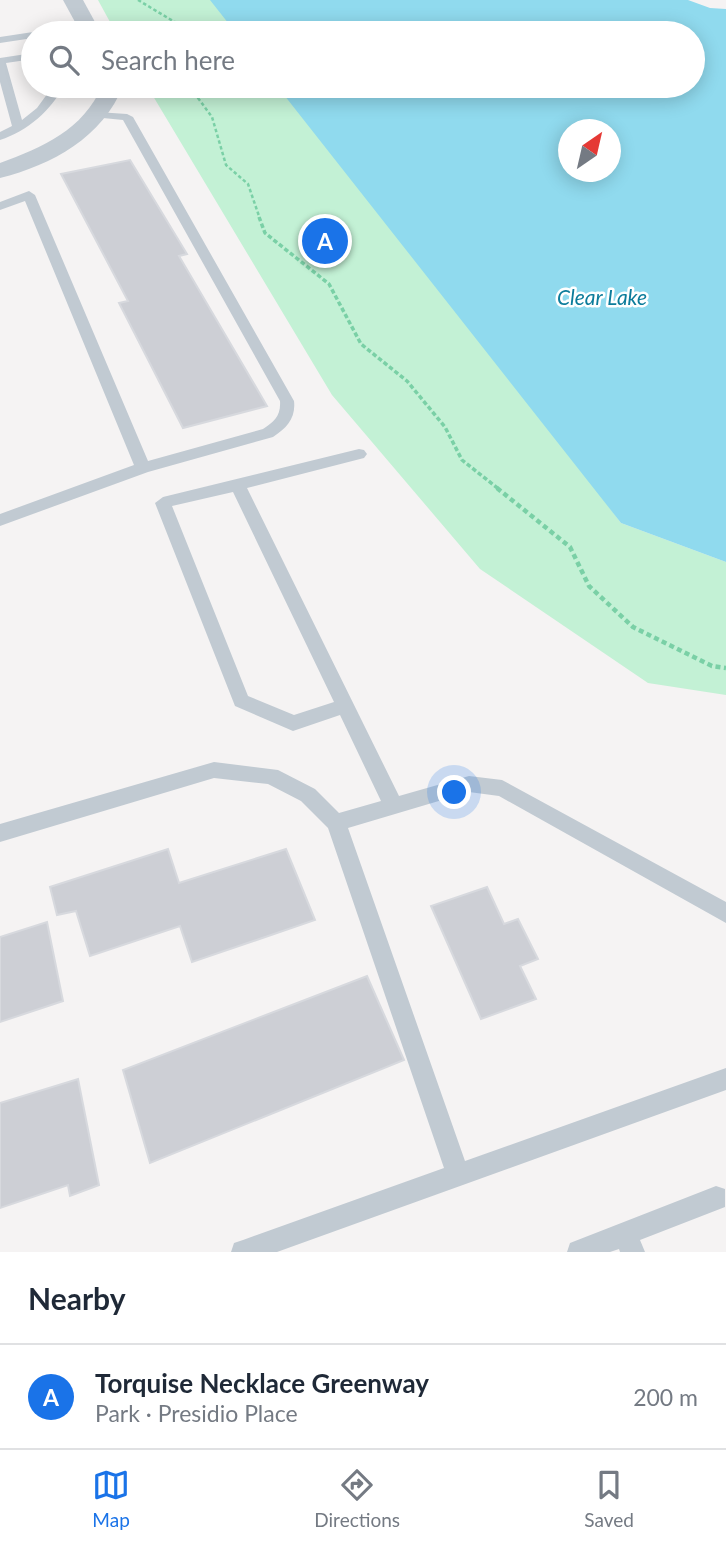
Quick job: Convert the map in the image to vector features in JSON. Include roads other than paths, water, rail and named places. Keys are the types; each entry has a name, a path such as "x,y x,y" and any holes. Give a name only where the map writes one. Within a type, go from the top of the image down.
{"street":[{"path":"73,0 84,21"},
{"path":"0,171 61,146 97,115 108,98"}],"lane":[{"path":"0,40 21,37"},
{"path":"18,127 0,62 21,59"},
{"path":"0,136 18,127 52,98"},
{"path":"0,117 15,114"},
{"path":"0,520 143,468 268,433 278,426 289,410 281,389 127,117 97,115"},
{"path":"0,206 29,195 143,468"},
{"path":"345,706 293,723 241,701 163,503 359,454"},
{"path":"238,485 393,805"},
{"path":"0,833 215,770 271,776 308,795 336,823 458,1175"},
{"path":"336,823 469,784 502,788 726,913"},
{"path":"243,1252 726,1079"},
{"path":"579,1252 629,1243 716,1198"}],"water":[{"name":"Clear Lake","path":"210,0 688,0 710,8 726,9 726,562 621,523 286,98 705,98 705,21 227,21"}],"place":[{"name":"Torquise Necklace Greenway","path":"325,241"}]}
